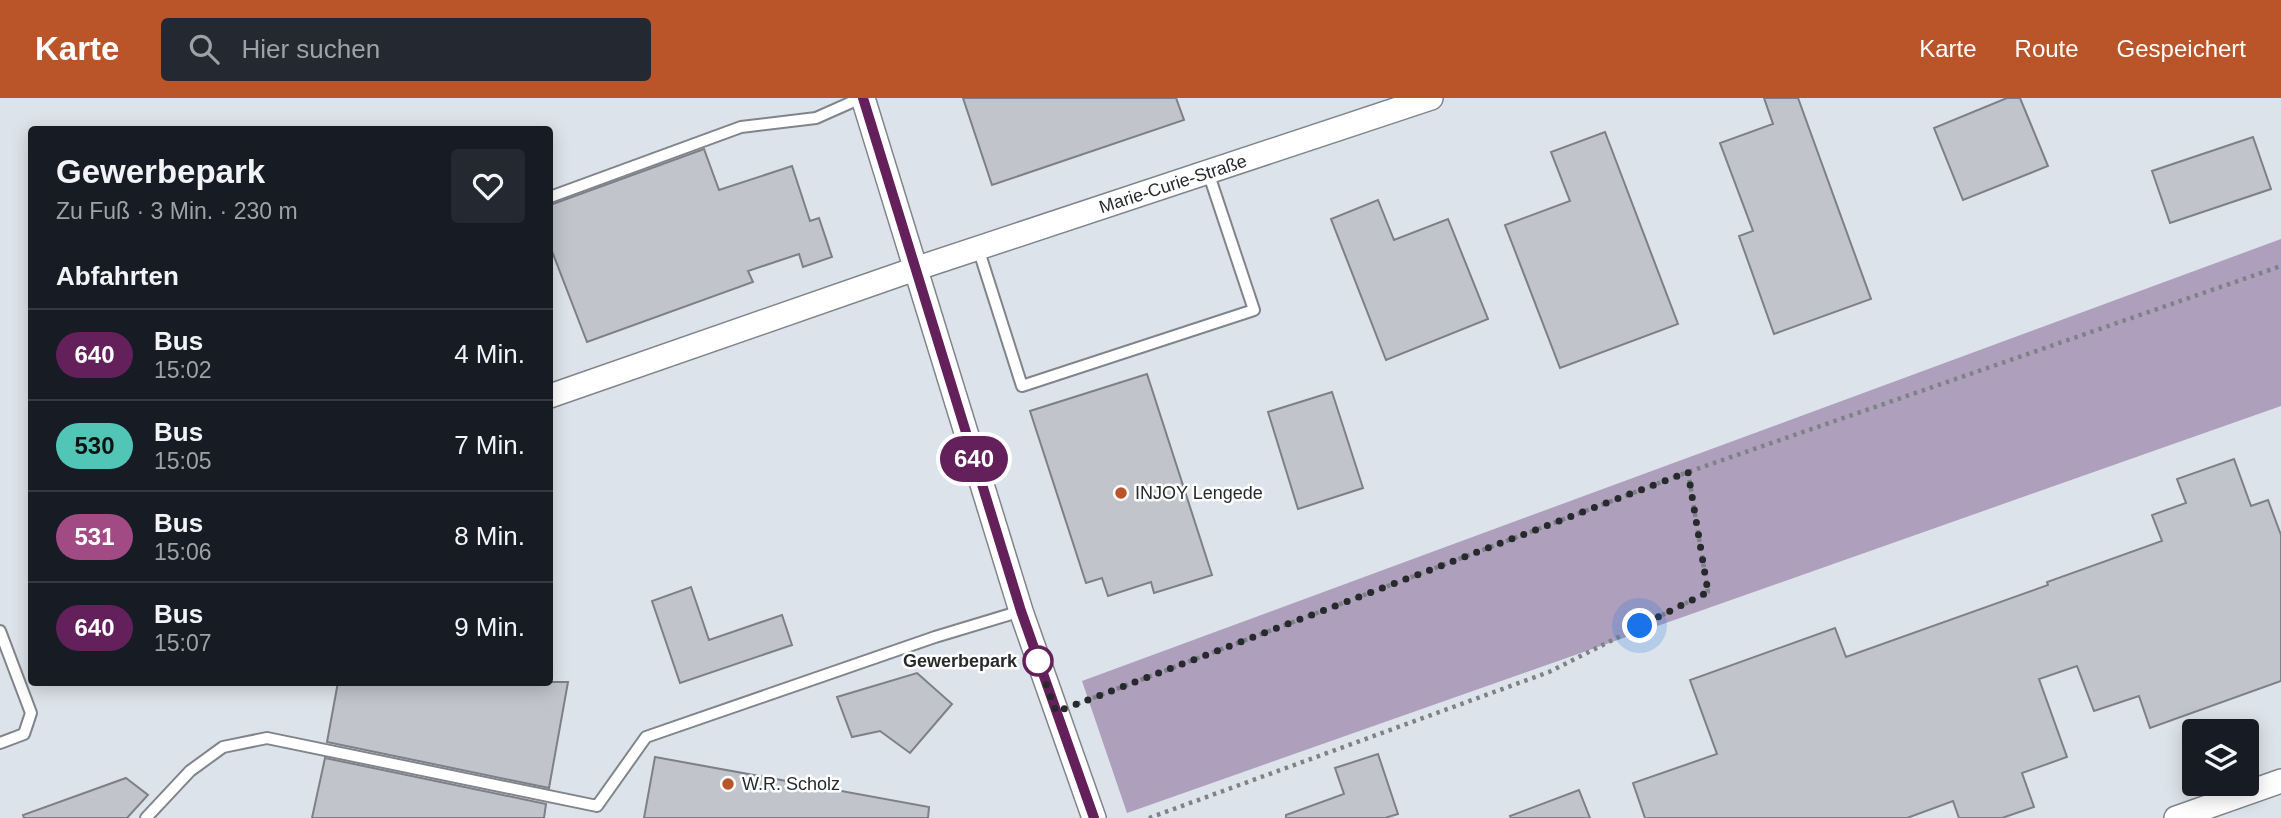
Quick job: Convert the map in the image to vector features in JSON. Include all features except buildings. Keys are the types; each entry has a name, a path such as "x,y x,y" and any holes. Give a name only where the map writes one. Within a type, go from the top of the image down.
{"street":[{"path":"862,98 1021,611 1094,818"},
{"name":"Marie-Curie-Straße","path":"553,395 915,269 1431,98"},
{"path":"2176,818 2281,782"}],"lane":[{"path":"553,196 741,127 816,118 862,98"},
{"path":"978,248 1022,386 1254,310 1208,172"},
{"path":"146,818 190,771 223,747 267,738 597,806 646,737 935,637 1021,611"},
{"path":"0,631 31,713 24,734 0,743"}],"path":[{"path":"1056,712 1688,472 2281,266"},
{"path":"1149,818 1549,672 1708,592 1688,472"}],"shaded area":[{"path":"2281,239 2281,406 1127,813 1082,681"}],"bus line":[{"name":"640","path":"863,98 1021,611 1094,818"}],"place":[{"name":"INJOY Lengede","path":"1121,493"},
{"name":"Gewerbepark","path":"1038,661"},
{"name":"W.R. Scholz","path":"728,784"}],"route":[{"path":"1038,661 1056,712 1688,472 1708,592 1640,626"}]}
